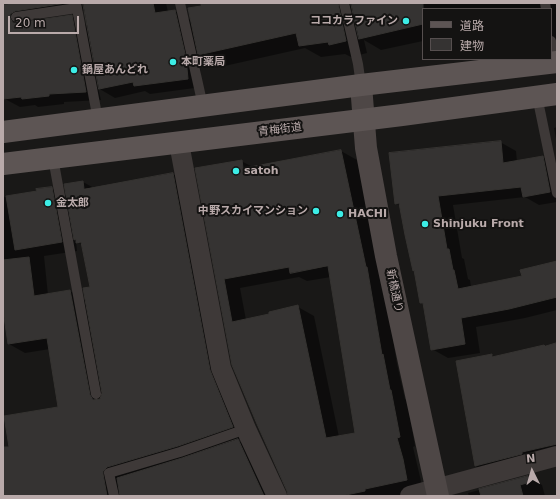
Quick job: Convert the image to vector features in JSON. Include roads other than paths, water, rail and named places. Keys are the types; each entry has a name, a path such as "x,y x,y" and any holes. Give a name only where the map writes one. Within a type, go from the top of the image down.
{"main road":[{"path":"3,132 361,85 556,62"},
{"name":"青梅街道","path":"3,164 363,120 547,95"}],"street":[{"name":"新橋通り","path":"361,85 366,148 386,256 437,492"},
{"path":"179,143 221,368 276,496"},
{"path":"410,496 437,492 557,456"}],"lane":[{"path":"180,3 203,106"},
{"path":"344,3 358,64 361,85"},
{"path":"16,17 76,6 98,120"},
{"path":"552,45 556,62"},
{"path":"547,95 557,193"},
{"path":"53,158 96,394"},
{"path":"114,496 109,473 180,452 246,429"}],"place":[{"name":"ココカラファイン","path":"406,21"},
{"name":"本町薬局","path":"173,62"},
{"name":"鍋屋あんどれ","path":"74,70"},
{"name":"satoh","path":"236,171"},
{"name":"金太郎","path":"48,203"},
{"name":"中野スカイマンション","path":"316,211"},
{"name":"HACHI","path":"340,214"},
{"name":"Shinjuku Front","path":"425,224"}]}
